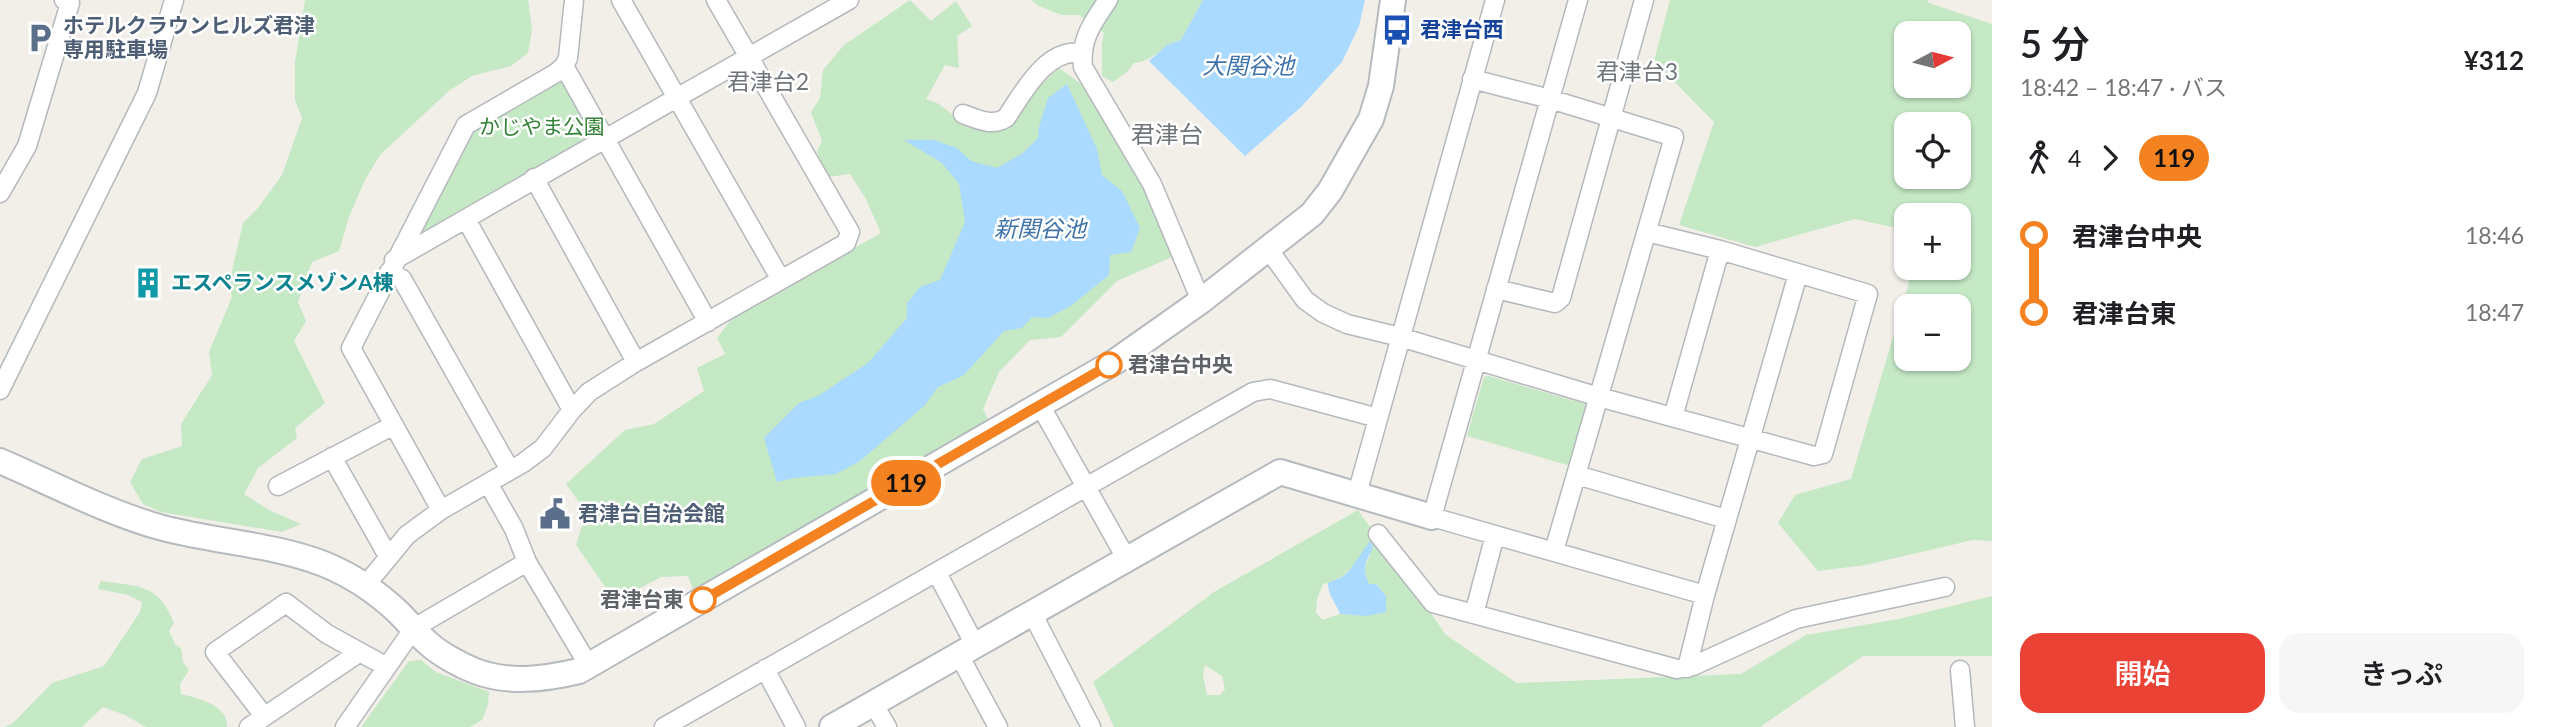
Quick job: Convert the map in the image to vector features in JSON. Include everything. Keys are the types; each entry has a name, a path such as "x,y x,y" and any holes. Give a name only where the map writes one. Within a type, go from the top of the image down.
{"street":[{"path":"0,193 27,146 70,3 64,0"},
{"path":"0,390 147,93 174,0"},
{"path":"441,510 351,348 466,125 564,66 568,58 574,0"},
{"path":"621,0 781,280"},
{"path":"365,586 407,535 441,510 543,448 589,392 636,362 846,243 850,232 716,0"},
{"path":"811,0 820,16"},
{"path":"391,266 534,178 849,0"},
{"path":"1108,0 1084,38 1081,53 1083,67 1152,184 1201,301"},
{"path":"0,461 160,528 255,545 322,563 365,586 397,611 429,645 473,670 499,678 552,678 579,671 1116,361 1269,250 1312,214 1331,191 1371,119 1381,86 1393,0"},
{"path":"1357,494 1495,0"},
{"path":"1432,517 1578,0"},
{"path":"1496,289 1555,303 1559,301 1644,0"},
{"path":"963,114 986,122 1000,122 1056,56 1072,51 1081,53"},
{"path":"564,66 708,322"},
{"path":"1472,79 1674,136 1554,551"},
{"path":"534,178 636,362"},
{"path":"466,219 572,410"},
{"path":"1269,250 1305,300 1323,313 1347,324 1814,456 1823,454 1868,294 1720,250 1647,232"},
{"path":"1673,417 1720,250"},
{"path":"391,266 402,279 510,470"},
{"path":"1687,668 1704,595 1798,274"},
{"path":"664,727 1261,389 1270,388 1378,418"},
{"path":"1040,405 1126,558"},
{"path":"278,486 394,425"},
{"path":"332,457 388,556"},
{"path":"832,727 1280,472 1704,595"},
{"path":"1577,475 1727,519"},
{"path":"488,483 514,529 527,562 589,666"},
{"path":"1378,534 1433,603 1677,669 1687,668 1796,619 1945,587"},
{"path":"1474,614 1495,535"},
{"path":"345,727 414,628 527,562"},
{"path":"937,573 998,727"},
{"path":"360,652 257,721 215,652 286,603 327,634 360,652 387,667"},
{"path":"1032,613 1091,727"},
{"path":"765,669 796,727"},
{"path":"1960,670 1965,727"},
{"path":"873,703 887,727"}],"green space":[{"path":"305,0 528,0 532,30 528,53 511,66 472,76 450,90 380,155 365,180 349,217 339,251 312,262 298,302 306,321 294,341 325,403 295,428 297,438 258,468 244,494 269,510 301,524 282,532 161,512 143,504 130,482 142,459 182,446 181,424 212,375 209,352 232,297 229,284 243,223 258,208 282,175 302,118 295,100 295,62"},
{"path":"910,0 931,21 956,1 972,26 957,36 959,68 945,65 926,99 939,104 968,127 1004,130 1036,90 1059,68 1088,89 1149,186 1172,257 1117,281 1061,337 1030,340 999,372 983,409 990,423 768,552 693,589 688,576 661,577 615,601 576,545 586,512 566,484 625,430 654,424 704,391 697,368 725,354 717,338 730,321 760,301 881,233 866,199 850,174 828,177 817,152 822,141 811,112 820,98 823,70 844,45"},
{"path":"1031,0 1203,0 1181,40 1141,62 1134,63 1113,82 1102,76 1104,33 1079,15 1061,15"},
{"path":"1670,0 1927,0 1929,3 1992,24 1992,541 1973,540 1865,565 1818,571 1778,523 1795,495 1851,479 1894,334 1894,371 1971,371 1971,294 1906,294 1909,280 1971,280 1971,203 1894,203 1894,227 1855,219 1755,247 1679,225 1714,122 1654,61"},
{"name":"かじやま公園","path":"557,78 566,80 595,136 424,234 419,230 476,126"},
{"path":"1489,376 1588,407 1571,466 1467,436 1484,377"},
{"path":"1358,510 1446,635 1517,683 1741,674 1806,635 1899,619 1992,596 1992,656 1863,656 1760,727 1114,727 1093,682 1214,592","holes":["1368,544 1370,556 1365,570 1367,580 1369,584 1376,584 1386,596 1359,615 1340,614 1323,620 1316,613 1317,599 1323,584 1350,570","1205,665 1222,676 1225,689 1220,695 1207,695 1203,675"]},
{"path":"101,581 136,586 153,593 161,600 174,623 169,631 175,644 181,648 183,662 189,670 180,684 181,694 203,700 217,708 223,713 227,727 146,727 103,707 82,727 5,727 13,723 52,683 104,666 140,612 142,602 128,595 98,589"},
{"path":"421,660 436,672 489,692 488,705 482,720 470,727 361,727 409,661"}],"water":[{"name":"大関谷池","path":"1203,0 1365,0 1359,26 1342,62 1301,107 1245,156 1149,61 1167,45 1181,40"},
{"name":"新関谷池","path":"1067,84 1097,149 1102,175 1122,191 1140,228 1131,252 1110,255 1109,275 1072,305 1048,318 1032,317 1022,328 1004,331 964,375 938,387 924,406 860,461 836,474 777,482 764,438 799,403 818,396 868,363 907,318 907,303 920,287 940,280 965,222 959,184 942,163 904,140 934,140 957,148 971,161 997,168 1023,153 1038,138 1048,98"},
{"path":"1370,541 1373,547 1365,565 1365,573 1369,584 1376,584 1386,596 1386,612 1366,616 1340,614 1328,583 1349,571"}],"bus line":[{"name":"119","path":"703,600 1109,365"}],"place":[{"name":"君津台西","path":"1397,30"},
{"name":"ホテルクラウンヒルズ君津 専用駐車場","path":"40,38"},
{"name":"エスペランスメゾンA棟","path":"148,283"},
{"name":"君津台中央","path":"1109,365"},
{"name":"君津台自治会館","path":"555,514"},
{"name":"君津台東","path":"703,600"}],"district":[{"name":"君津台3","path":"1637,72"},
{"name":"君津台2","path":"768,82"},
{"name":"君津台","path":"1167,135"}]}
